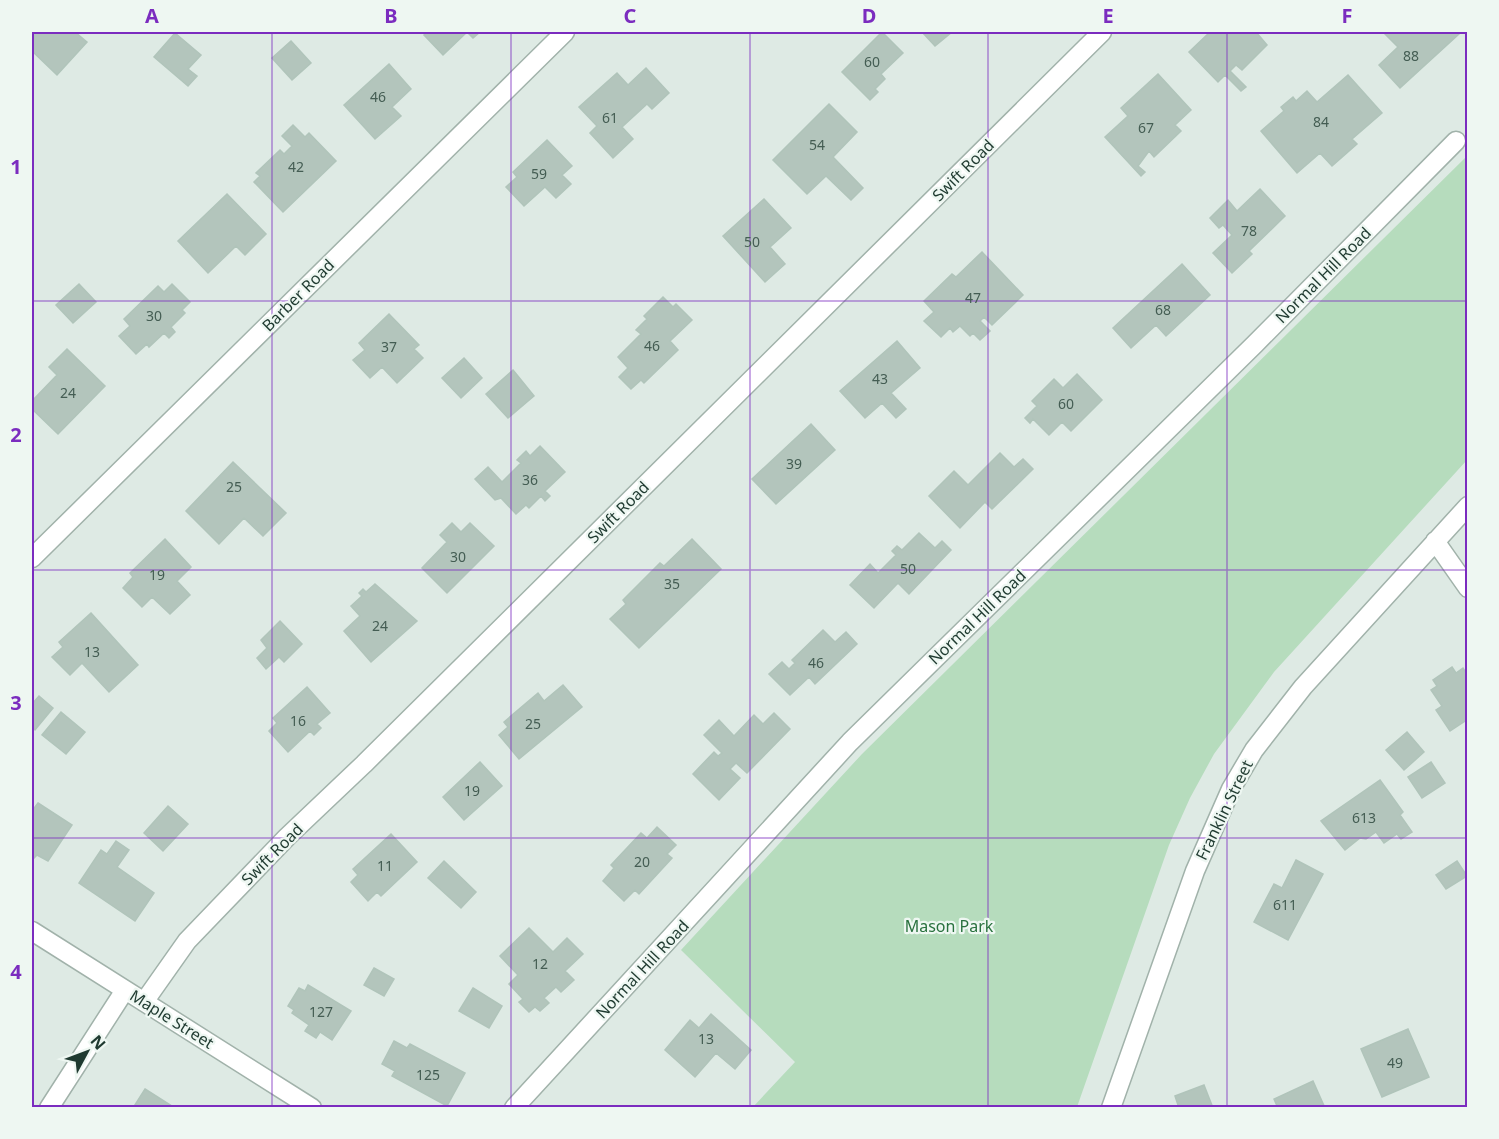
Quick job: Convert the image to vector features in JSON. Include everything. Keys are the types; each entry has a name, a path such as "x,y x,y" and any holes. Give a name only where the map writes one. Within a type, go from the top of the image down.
{"street":[{"name":"Barber Road","path":"32,558 566,32"},
{"name":"Swift Road","path":"144,1002 188,941 287,837 364,764 1102,32"},
{"name":"Normal Hill Road","path":"514,1107 850,742 1255,344 1456,141"},
{"name":"Franklin Street","path":"1111,1107 1195,871 1231,789 1254,750 1296,695 1467,506"},
{"path":"1435,541 1467,588"},
{"name":"Maple Street","path":"32,931 312,1107"},
{"path":"49,1107 125,990"}],"green space":[{"name":"Mason Park","path":"1467,156 1467,460 1274,672 1214,754 1190,798 1169,845 1077,1107 753,1107 795,1062 681,950 862,754"}],"building":[{"path":"32,32 75,32 87,42 57,75 32,51"},
{"path":"427,32 467,32 443,55 424,35"},
{"path":"467,32 480,32 473,38"},
{"path":"882,32 903,53 881,74 885,79 875,89 878,92 870,100 842,72"},
{"path":"922,32 952,32 935,46"},
{"path":"1210,32 1256,32 1267,45 1242,70 1236,65 1230,71 1246,87 1241,91 1225,75 1218,82 1189,52"},
{"path":"1383,32 1457,32 1459,34 1400,88 1379,65 1398,47"},
{"path":"175,33 201,55 188,69 197,76 188,86 154,57"},
{"path":"291,41 311,63 292,80 272,58"},
{"path":"389,64 411,89 392,107 401,116 375,139 344,105"},
{"path":"646,68 669,93 652,109 647,104 622,127 633,139 613,158 590,133 597,126 579,107 617,73 628,85"},
{"path":"1158,74 1191,110 1175,125 1181,131 1154,157 1149,151 1138,166 1145,172 1141,176 1105,137 1128,116 1121,108"},
{"path":"1348,75 1382,113 1352,139 1357,144 1332,166 1320,153 1297,173 1261,131 1284,111 1281,107 1293,97 1296,101 1307,91 1317,102"},
{"path":"829,104 857,132 833,157 863,188 851,200 826,176 807,194 773,160"},
{"path":"293,125 305,137 309,133 336,161 283,212 254,182 260,176 256,173 280,150 284,154 292,146 282,136"},
{"path":"547,140 572,166 562,175 571,184 556,198 545,187 524,206 506,187 517,177 513,172"},
{"path":"1260,189 1285,216 1249,251 1252,254 1232,273 1213,253 1232,235 1223,225 1219,228 1210,218 1228,200 1237,211"},
{"path":"227,194 266,234 245,255 236,246 208,273 178,241"},
{"path":"764,199 791,228 770,247 785,264 765,282 723,236"},
{"path":"982,252 1023,295 992,325 984,317 980,321 990,331 980,340 973,333 970,336 960,326 953,332 950,328 941,337 924,321 934,312 924,301 952,274 956,277"},
{"path":"1182,264 1210,295 1166,336 1156,325 1131,348 1113,328"},
{"path":"79,284 96,302 73,323 56,305"},
{"path":"172,284 190,302 182,310 185,313 171,327 175,332 169,338 164,333 149,347 147,344 136,354 119,336 130,326 124,319 158,286 164,292"},
{"path":"663,297 673,307 676,304 692,320 670,341 678,350 644,383 641,380 631,389 619,377 628,368 618,357 641,334 636,330 647,319 644,316"},
{"path":"389,314 419,345 414,349 423,358 397,383 382,367 370,378 353,360 365,350 359,343"},
{"path":"897,341 920,368 891,393 906,409 896,418 882,403 865,418 840,391"},
{"path":"67,349 105,386 58,434 32,409 32,401 57,375 49,367"},
{"path":"464,358 482,378 461,398 442,378"},
{"path":"513,370 534,396 508,418 486,394"},
{"path":"1077,374 1102,400 1071,431 1062,422 1049,435 1033,419 1030,423 1025,418 1037,406 1032,401 1054,379 1063,388"},
{"path":"811,424 835,450 776,504 752,479"},
{"path":"540,446 565,472 545,491 550,496 545,501 541,496 529,508 526,505 516,514 501,498 495,500 475,479 488,467 502,482 521,463 517,460 526,451 530,456"},
{"path":"1000,453 1014,467 1023,459 1033,469 992,509 985,502 960,528 929,496 954,471 968,485"},
{"path":"233,462 286,513 263,536 244,518 219,544 186,511"},
{"path":"452,523 461,532 470,523 494,546 447,593 422,568 447,542 440,535"},
{"path":"919,533 935,548 942,541 951,550 909,594 898,583 874,608 850,585 870,564 878,573 896,555 892,551 897,546 902,550"},
{"path":"165,539 191,567 177,581 190,595 170,614 152,597 142,607 123,588 133,577 130,573"},
{"path":"692,539 721,569 639,648 610,619 626,604 623,600 660,563 664,566"},
{"path":"375,584 417,621 371,662 344,631 360,616 351,606 362,596 359,593 363,589 366,592"},
{"path":"91,613 138,665 109,692 82,663 70,675 52,657 63,647 59,642"},
{"path":"280,621 302,644 284,662 279,657 266,669 257,658 267,648 261,640"},
{"path":"823,630 835,642 846,632 857,644 815,684 809,677 790,695 769,674 782,662 789,669 795,663 792,660"},
{"path":"1452,667 1456,673 1463,668 1468,676 1468,719 1450,731 1436,710 1442,706 1431,690 1437,686 1433,680"},
{"path":"563,685 582,707 519,759 499,735 508,727 504,722 538,693 544,701"},
{"path":"307,687 330,713 317,724 321,728 314,735 310,731 288,752 269,731 277,723 273,718"},
{"path":"39,696 53,708 35,730 32,727 32,704"},
{"path":"61,712 85,732 66,754 42,735"},
{"path":"774,713 790,729 747,773 736,763 730,769 740,778 719,800 693,774 714,752 718,756 722,753 704,735 719,720 734,736 754,715 763,724"},
{"path":"1407,732 1424,752 1404,770 1386,750"},
{"path":"480,762 502,786 464,820 443,797"},
{"path":"1431,762 1445,783 1422,798 1408,777"},
{"path":"1380,780 1403,812 1400,815 1412,832 1401,839 1397,834 1384,843 1376,832 1366,839 1360,838 1345,850 1321,821"},
{"path":"38,803 72,825 48,861 37,855 32,857 32,811"},
{"path":"168,806 188,824 163,851 144,833"},
{"path":"657,827 676,845 667,854 672,858 639,894 635,890 624,901 603,881 614,868 611,865 641,833 647,838"},
{"path":"391,834 417,862 381,896 377,892 368,901 351,882 358,875 353,869"},
{"path":"116,841 129,850 117,867 154,893 135,921 79,883 101,850 107,854"},
{"path":"1296,860 1323,874 1288,940 1254,922 1274,884 1282,888"},
{"path":"444,861 476,892 461,908 428,878"},
{"path":"1457,861 1467,876 1446,889 1436,875"},
{"path":"529,928 553,952 567,938 583,954 565,971 574,980 561,992 556,987 544,998 549,1003 540,1011 535,1007 529,1012 519,1002 523,999 509,984 518,975 500,956"},
{"path":"374,968 394,979 384,996 364,985"},
{"path":"308,985 351,1011 332,1040 320,1032 316,1038 305,1031 309,1025 292,1013 294,1010 288,1006 299,988 305,991"},
{"path":"473,988 502,1006 489,1028 459,1011"},
{"path":"711,1014 751,1050 735,1069 716,1053 695,1077 665,1050 690,1020 699,1028"},
{"path":"1408,1029 1429,1077 1382,1097 1361,1049"},
{"path":"394,1041 407,1048 410,1044 465,1073 447,1106 392,1076 395,1071 382,1064"},
{"path":"1313,1081 1325,1108 1278,1108 1274,1099"},
{"path":"1204,1085 1213,1108 1179,1108 1175,1096"},
{"path":"145,1089 175,1108 133,1108"}]}
